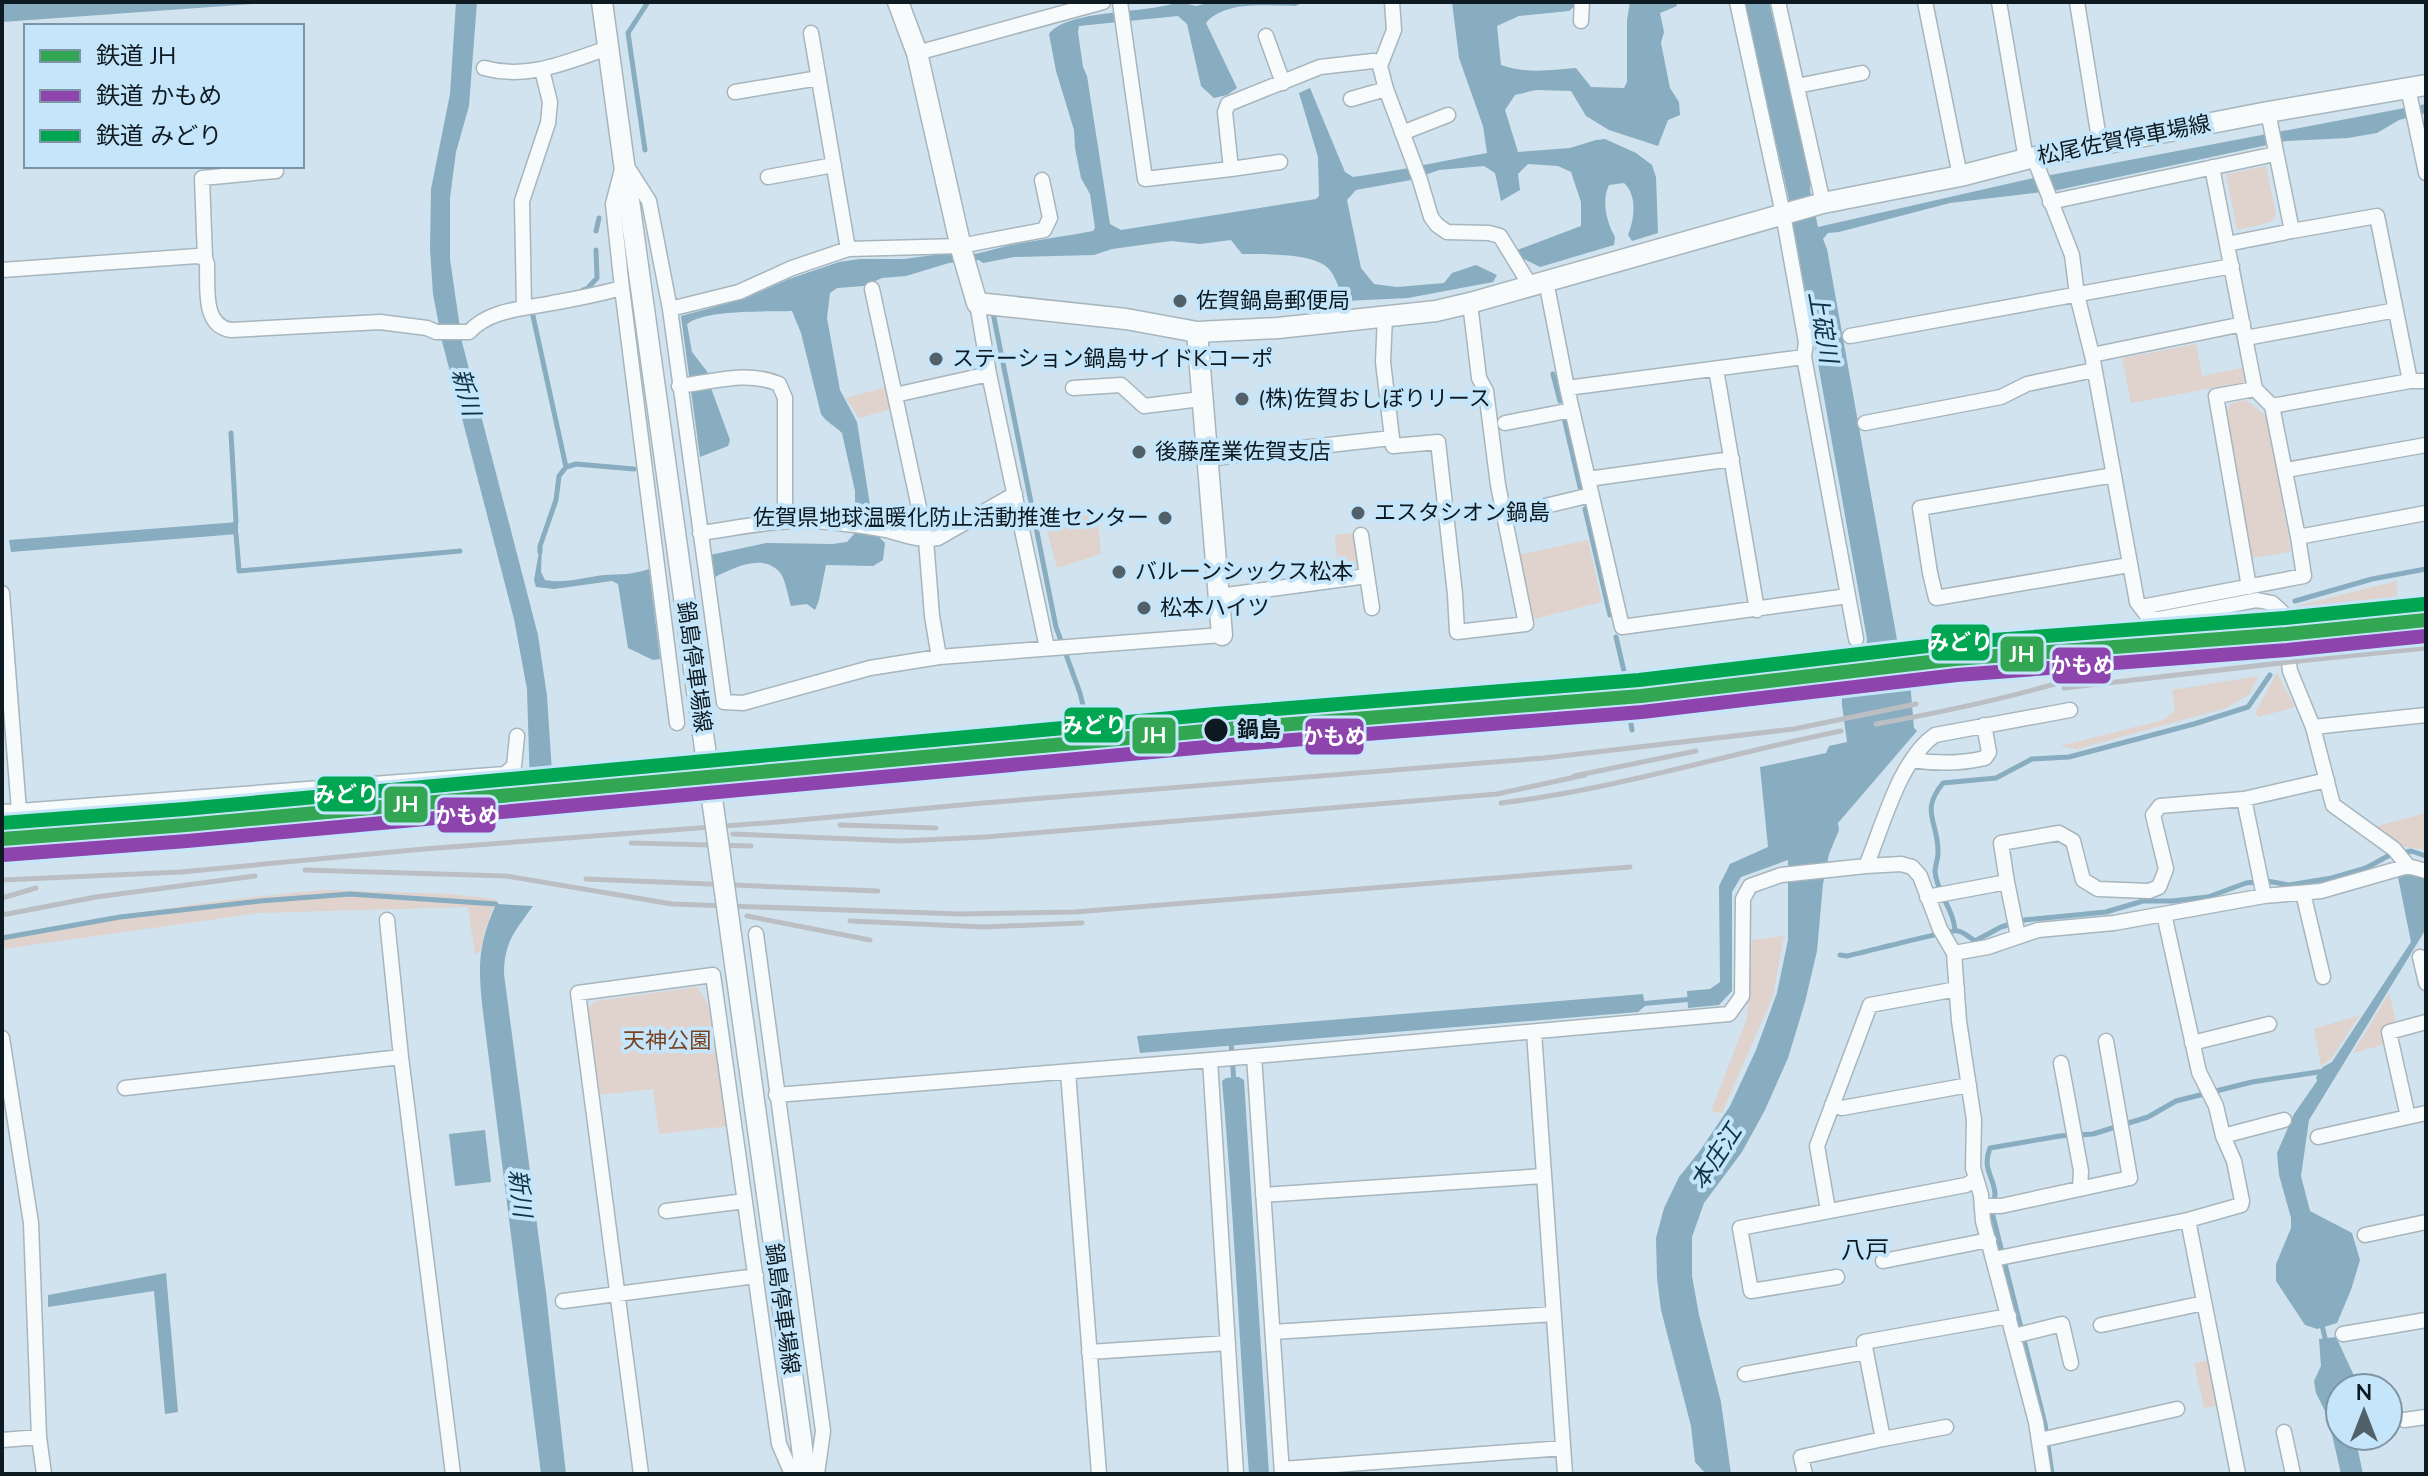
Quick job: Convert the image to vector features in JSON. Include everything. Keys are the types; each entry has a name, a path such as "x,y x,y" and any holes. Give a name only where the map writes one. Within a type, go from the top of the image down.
{"main road":[{"name":"鍋島停車場線","path":"602,2 805,1474"},
{"path":"898,2 917,53 962,254 977,303 1126,319 1197,332 1278,328 1436,311 1783,214"},
{"name":"松尾佐賀停車場線","path":"1783,214 1823,203 2034,164 2100,145 2269,120 2415,93"},
{"path":"1197,332 1205,459 1222,635"}],"street":[{"path":"917,53 1103,2"},
{"path":"1392,2 1394,30 1381,62 1386,89 1431,217 1447,232 1500,236 1538,283 1567,388 1622,627 1848,596"},
{"path":"1581,21 1582,2"},
{"path":"1737,2 1783,214 1806,342 1804,357 1856,639"},
{"path":"1778,2 1823,203"},
{"path":"1925,2 1960,176"},
{"path":"1999,2 2034,164 2072,255 2077,295 2093,362 2137,602 2146,614 2158,619 2257,600 2272,603 2283,613 2290,671 2313,727 2333,805 2401,858 2426,871"},
{"path":"2077,2 2100,145"},
{"path":"1120,4 1145,179 1280,162"},
{"path":"811,33 848,249"},
{"path":"1266,36 1283,83"},
{"path":"484,68 519,73 542,70 608,48"},
{"path":"1231,169 1225,112 1228,104 1320,67 1381,62"},
{"path":"524,306 522,201 548,123 550,102 542,70"},
{"path":"1797,86 1862,73"},
{"path":"735,92 819,78"},
{"path":"1351,99 1386,89"},
{"path":"2415,93 2415,120 2426,173"},
{"path":"1402,133 1448,115"},
{"path":"2269,120 2292,231"},
{"path":"2049,198 2212,167 2274,150"},
{"path":"624,161 613,204 677,723"},
{"path":"624,161 649,201 670,309 724,702 743,703 870,668 939,657 1222,635"},
{"path":"768,177 834,165"},
{"path":"2141,607 2304,576 2272,406 2255,389 2212,167"},
{"path":"276,171 202,178 210,311 212,321 221,329 380,322 436,332 469,332 478,322 524,306 547,305 622,288"},
{"path":"670,309 739,292 792,268 848,249 962,254 1044,230 1050,218 1042,180"},
{"path":"2227,244 2377,216 2410,381"},
{"path":"2,270 197,256 205,258"},
{"path":"1850,336 2232,266"},
{"path":"872,289 926,540 932,616 939,657"},
{"path":"977,303 1015,494 1057,647"},
{"path":"1385,316 1383,362 1393,446 1438,442 1457,632 1526,624 1498,485 1486,391 1479,378 1470,303"},
{"path":"1865,423 2001,397 2027,384 2093,362 2245,331 2396,310"},
{"path":"1567,388 1804,357"},
{"path":"1716,369 1757,610"},
{"path":"895,395 989,374"},
{"path":"682,385 733,376 763,377 779,384 785,398 785,520"},
{"path":"2272,406 2410,381 2426,381"},
{"path":"1073,388 1121,385 1144,406 1201,399"},
{"path":"2249,587 2216,396 2255,389"},
{"path":"1505,423 1572,410"},
{"path":"1205,459 1391,438"},
{"path":"2286,470 2426,445"},
{"path":"1588,479 1732,459"},
{"path":"2114,475 1920,508 1930,573 1936,598 2129,565"},
{"path":"700,533 785,520 819,521 926,540 938,538 1015,494"},
{"path":"1516,513 1591,495"},
{"path":"2298,537 2426,513"},
{"path":"1361,535 1372,608"},
{"path":"1219,596 1367,576"},
{"path":"2,593 19,811"},
{"path":"1866,866 1902,777 1923,744 1935,735 2070,710"},
{"path":"2313,727 2426,715"},
{"path":"1912,760 1939,764 1985,758 1989,752 1984,725"},
{"path":"2,812 505,774 514,766 517,736"},
{"path":"2001,1257 2188,1220 2241,1205 2234,1161 2199,1072 2155,905 2166,869 2153,815 2160,806 2244,799 2327,780"},
{"path":"2244,799 2262,887"},
{"path":"2016,927 2001,843 2059,833 2073,841 2083,880 2098,889 2155,905"},
{"path":"1954,953 1988,947 2016,927 2038,930 2114,923 2155,905 2262,887 2303,893 2321,891 2401,858"},
{"path":"776,1095 1729,1014 1742,996 1743,899 1750,886 1781,875 1866,866 1901,864 1912,867 1938,894 1942,934 1954,953 1959,1021 1974,1120 1973,1168 1990,1206 1989,1240 2001,1257 2009,1316 2020,1334 2045,1439 2040,1454 2044,1474"},
{"path":"1938,894 2007,882"},
{"path":"2303,893 2323,977"},
{"path":"387,920 453,1474"},
{"path":"756,934 823,1431 817,1474"},
{"path":"2420,957 2426,983"},
{"path":"641,1474 578,993 713,975 779,1444 792,1474"},
{"path":"1828,1210 1817,1146 1870,1005 1957,989"},
{"path":"2408,1117 2389,1032 2426,1022"},
{"path":"2192,1043 2269,1024"},
{"path":"1534,1032 1565,1474"},
{"path":"2,1038 31,1223 39,1437 44,1474"},
{"path":"1990,1206 2130,1178 2106,1041"},
{"path":"1249,1056 1263,1195 1282,1472 1563,1448"},
{"path":"125,1088 401,1057"},
{"path":"1214,1060 1236,1474"},
{"path":"2061,1063 2081,1171 2080,1189"},
{"path":"1068,1072 1099,1474"},
{"path":"1832,1105 1842,1108 1969,1085"},
{"path":"2318,1137 2426,1113"},
{"path":"2223,1136 2284,1120"},
{"path":"1263,1195 1544,1176"},
{"path":"1837,1277 1751,1291 1740,1228 1966,1185 1976,1179"},
{"path":"666,1211 745,1201"},
{"path":"2188,1220 2238,1474"},
{"path":"2365,1235 2426,1222"},
{"path":"1883,1261 1989,1240"},
{"path":"563,1301 756,1276"},
{"path":"2101,1325 2204,1303"},
{"path":"1273,1332 1554,1314"},
{"path":"1883,1439 1864,1342 2009,1316"},
{"path":"2343,1334 2426,1320"},
{"path":"2020,1334 2062,1324 2071,1363"},
{"path":"1089,1352 1228,1343"},
{"path":"1745,1374 1866,1352"},
{"path":"2045,1439 2177,1409"},
{"path":"2404,1420 2426,1417"},
{"path":"1805,1474 1801,1457 1946,1427"},
{"path":"2284,1432 2293,1474"},
{"path":"2,1440 39,1437"}],"green space":[{"path":"2266,166 2276,215 2271,222 2237,230 2226,174"},
{"path":"2196,344 2202,376 2242,368 2245,382 2131,403 2122,358"},
{"path":"887,387 891,409 859,418 846,398"},
{"path":"2245,400 2267,416 2291,552 2251,558 2225,416 2231,403"},
{"path":"1097,514 1101,554 1057,568 1044,519"},
{"path":"1354,533 1358,568 1338,570 1335,535"},
{"path":"1588,540 1602,602 1534,619 1518,555"},
{"path":"2397,581 2397,611 1919,655 1912,648 1961,641 2146,628 2264,608 2278,618 2297,606"},
{"path":"2277,673 2295,707 2259,717 2255,713"},
{"path":"2258,676 2250,694 2226,708 2077,749 2060,746 2163,720 2175,711 2172,690"},
{"path":"2426,813 2426,850 2400,846 2374,827"},
{"path":"326,890 450,894 496,899 480,952 475,954 468,907 259,913 2,949 2,936 164,909"},
{"path":"1784,936 1773,996 1722,1113 1711,1111 1747,1018 1752,940"},
{"name":"天神公園","path":"696,987 704,996 715,1030 729,1126 659,1134 653,1089 600,1095 588,1008 597,1001"},
{"path":"2389,993 2397,1025 2387,1044 2353,1053"},
{"path":"2360,1015 2331,1059 2321,1066 2314,1029"},
{"path":"2210,1360 2218,1406 2204,1408 2194,1363"}],"water":[{"path":"2,2 279,2 2,22"},
{"name":"新川","path":"456,2 477,2 469,106 456,152 450,198 450,259 462,342 538,635 547,696 553,787 530,789 527,689 514,619 442,341 433,294 431,189 450,94"},
{"path":"1178,2 1196,6 1211,2 1303,2 1296,6 1235,8 1214,16 1206,23 1237,88 1227,95 1214,98 1201,86 1187,24 1178,16 1079,26 1110,224 1121,230 1316,199 1319,196 1318,157 1299,93 1310,88 1345,172 1353,177 1487,153 1483,126 1459,58 1452,2 1576,2 1569,11 1519,16 1497,26 1501,65 1529,70 1576,68 1591,87 1624,88 1627,82 1630,2 1676,2 1677,6 1660,13 1664,32 1661,43 1670,88 1679,102 1680,115 1668,120 1658,146 1609,130 1586,116 1571,91 1536,90 1515,95 1505,110 1518,152 1570,148 1605,139 1636,153 1652,165 1656,177 1658,233 1632,241 1628,235 1633,215 1631,194 1624,183 1609,185 1605,205 1615,237 1614,245 1540,267 1518,256 1517,250 1581,226 1581,202 1571,172 1558,166 1528,164 1518,174 1520,190 1501,201 1495,173 1484,166 1439,170 1411,180 1356,190 1347,200 1361,268 1374,284 1397,287 1444,283 1452,273 1476,265 1497,275 1493,282 1408,298 1345,301 1326,266 1291,256 1242,254 1231,240 1200,244 1171,241 1112,249 1094,255 1014,257 983,263 979,260 949,263 906,276 882,278 864,286 837,288 830,293 827,318 840,390 857,422 872,518 865,523 855,519 855,491 842,433 821,414 801,333 792,311 707,316 687,324 692,352 709,374 730,440 728,446 700,457 681,316 744,299 839,262 948,253 971,255 1093,231 1090,194 1081,178 1074,130 1056,71 1049,34 1073,20"},
{"path":"1744,2 1769,2 1811,179 1810,190 1818,227 2029,179 2426,104 2426,113 2399,120 2377,133 2348,138 2286,141 2058,190 1950,203 1828,233 1823,239 1898,645 1910,655 1914,728 1917,731 1838,823 1839,830 1829,854 1823,884 1817,951 1788,1058 1742,1152 1704,1203 1692,1237 1692,1276 1721,1402 1731,1474 1706,1474 1695,1462 1691,1426 1661,1310 1656,1238 1664,1208 1679,1177 1730,1106 1756,1050 1777,993 1788,940 1788,860 1741,877 1732,892 1732,991 1719,1005 1688,1008 1687,991 1710,989 1720,982 1719,886 1730,864 1768,847 1760,767 1826,753 1829,746 1847,742 1841,661 1866,647 1867,639 1788,195"},
{"path":"238,522 238,534 11,552 9,540"},
{"path":"855,533 878,536 885,543 883,560 873,566 826,565 815,610 807,604 791,606 781,574 766,564 748,564 713,578 710,555 766,543 847,542"},
{"path":"540,546 541,572 545,580 567,581 649,569 660,659 653,660 628,648 618,584 612,581 554,589 536,587 534,580"},
{"path":"2398,877 2426,878 2426,929 2309,1120 2301,1176 2310,1211 2352,1233 2360,1260 2337,1323 2317,1329 2305,1325 2276,1281 2276,1264 2291,1228 2277,1153 2294,1114 2317,1081 2316,1077 2323,1067 2332,1062 2411,942"},
{"name":"新川","path":"496,904 533,906 508,945 504,974 546,1293 566,1474 541,1474 482,1004 481,953"},
{"path":"1643,994 1645,1006 1638,1012 1140,1053 1137,1036"},
{"path":"1239,1077 1244,1080 1269,1474 1249,1474 1222,1081"},
{"path":"485,1130 491,1182 455,1186 449,1134"},
{"path":"166,1273 178,1412 165,1414 154,1291 48,1307 48,1295"},
{"path":"2336,1337 2352,1372 2324,1372 2324,1409 2314,1381 2321,1366 2319,1339"},
{"path":"2336,1452 2358,1452 2363,1474 2341,1474"}],"waterway":[{"path":"645,150 628,33 648,2"},
{"path":"596,231 599,218"},
{"path":"583,290 597,278 596,250"},
{"path":"993,313 1056,627 1080,693 1089,730 1091,757"},
{"path":"533,316 566,467"},
{"path":"1553,374 1560,401"},
{"path":"1565,422 1580,487"},
{"path":"231,433 236,522 233,528 239,571 460,551"},
{"path":"540,552 556,500 559,476 566,467 576,464 634,469"},
{"path":"1585,509 1610,615"},
{"path":"2295,601 2372,579 2426,569"},
{"path":"1616,637 1627,684"},
{"path":"1955,931 1935,872 1938,842 1931,810 1943,783 1996,778 2032,759 2069,757 2248,707 2270,675"},
{"path":"1630,717 1632,730"},
{"path":"2,824 535,778"},
{"path":"1840,955 1847,956 1952,931 1975,941 2001,927 2024,920 2106,912 2143,901 2208,897 2246,883 2267,881 2289,885 2332,878 2366,868 2388,856 2411,851 2426,856"},
{"path":"2,938 120,917 350,894 496,904"},
{"path":"1639,1004 1693,999"},
{"path":"1231,1041 1234,1083"},
{"path":"2052,1474 2045,1424 1992,1212 1995,1193 1988,1167 1990,1148 2060,1136 2093,1134 2148,1117 2176,1101 2252,1082 2325,1071"},
{"path":"2321,1321 2326,1342"}],"railway":[{"path":"2064,688 2426,648"},
{"path":"1876,724 1976,704 2075,678"},
{"path":"2,880 181,872 424,849 1544,758 1794,729 1916,704"},
{"path":"1501,803 1587,789 1841,731"},
{"path":"1574,776 1696,751"},
{"path":"733,834 901,841 985,837 1497,794 1585,775"},
{"path":"840,825 936,828"},
{"path":"631,843 751,846"},
{"path":"305,870 506,876 672,904 960,914 1075,912 1630,867"},
{"path":"2,915 96,897 255,876"},
{"path":"586,879 878,891"},
{"path":"2,898 36,888"},
{"path":"747,916 870,940"},
{"path":"850,921 984,927 1082,923"}],"rail line":[{"name":"みどり","path":"2,823 185,809 1215,714 1639,680 1953,643 2285,618 2424,604"},
{"name":"JH","path":"2,839 186,825 1216,730 1641,696 1955,659 2426,620"},
{"name":"かもめ","path":"3,855 187,841 1217,746 1642,712 1957,675 2287,650 2426,636"}],"place":[{"name":"佐賀鍋島郵便局","path":"1180,301"},
{"name":"ステーション鍋島サイドKコーポ","path":"936,359"},
{"name":"(株)佐賀おしぼりリース","path":"1242,399"},
{"name":"後藤産業佐賀支店","path":"1139,452"},
{"name":"エスタシオン鍋島","path":"1358,513"},
{"name":"佐賀県地球温暖化防止活動推進センター","path":"1165,518"},
{"name":"バルーンシックス松本","path":"1119,572"},
{"name":"松本ハイツ","path":"1144,608"},
{"name":"鍋島","path":"1216,730"}],"district":[{"name":"八戸","path":"1865,1250"}],"water label":[{"name":"上碇川","path":"1823,327"},
{"name":"本庄江","path":"1716,1157"}]}
